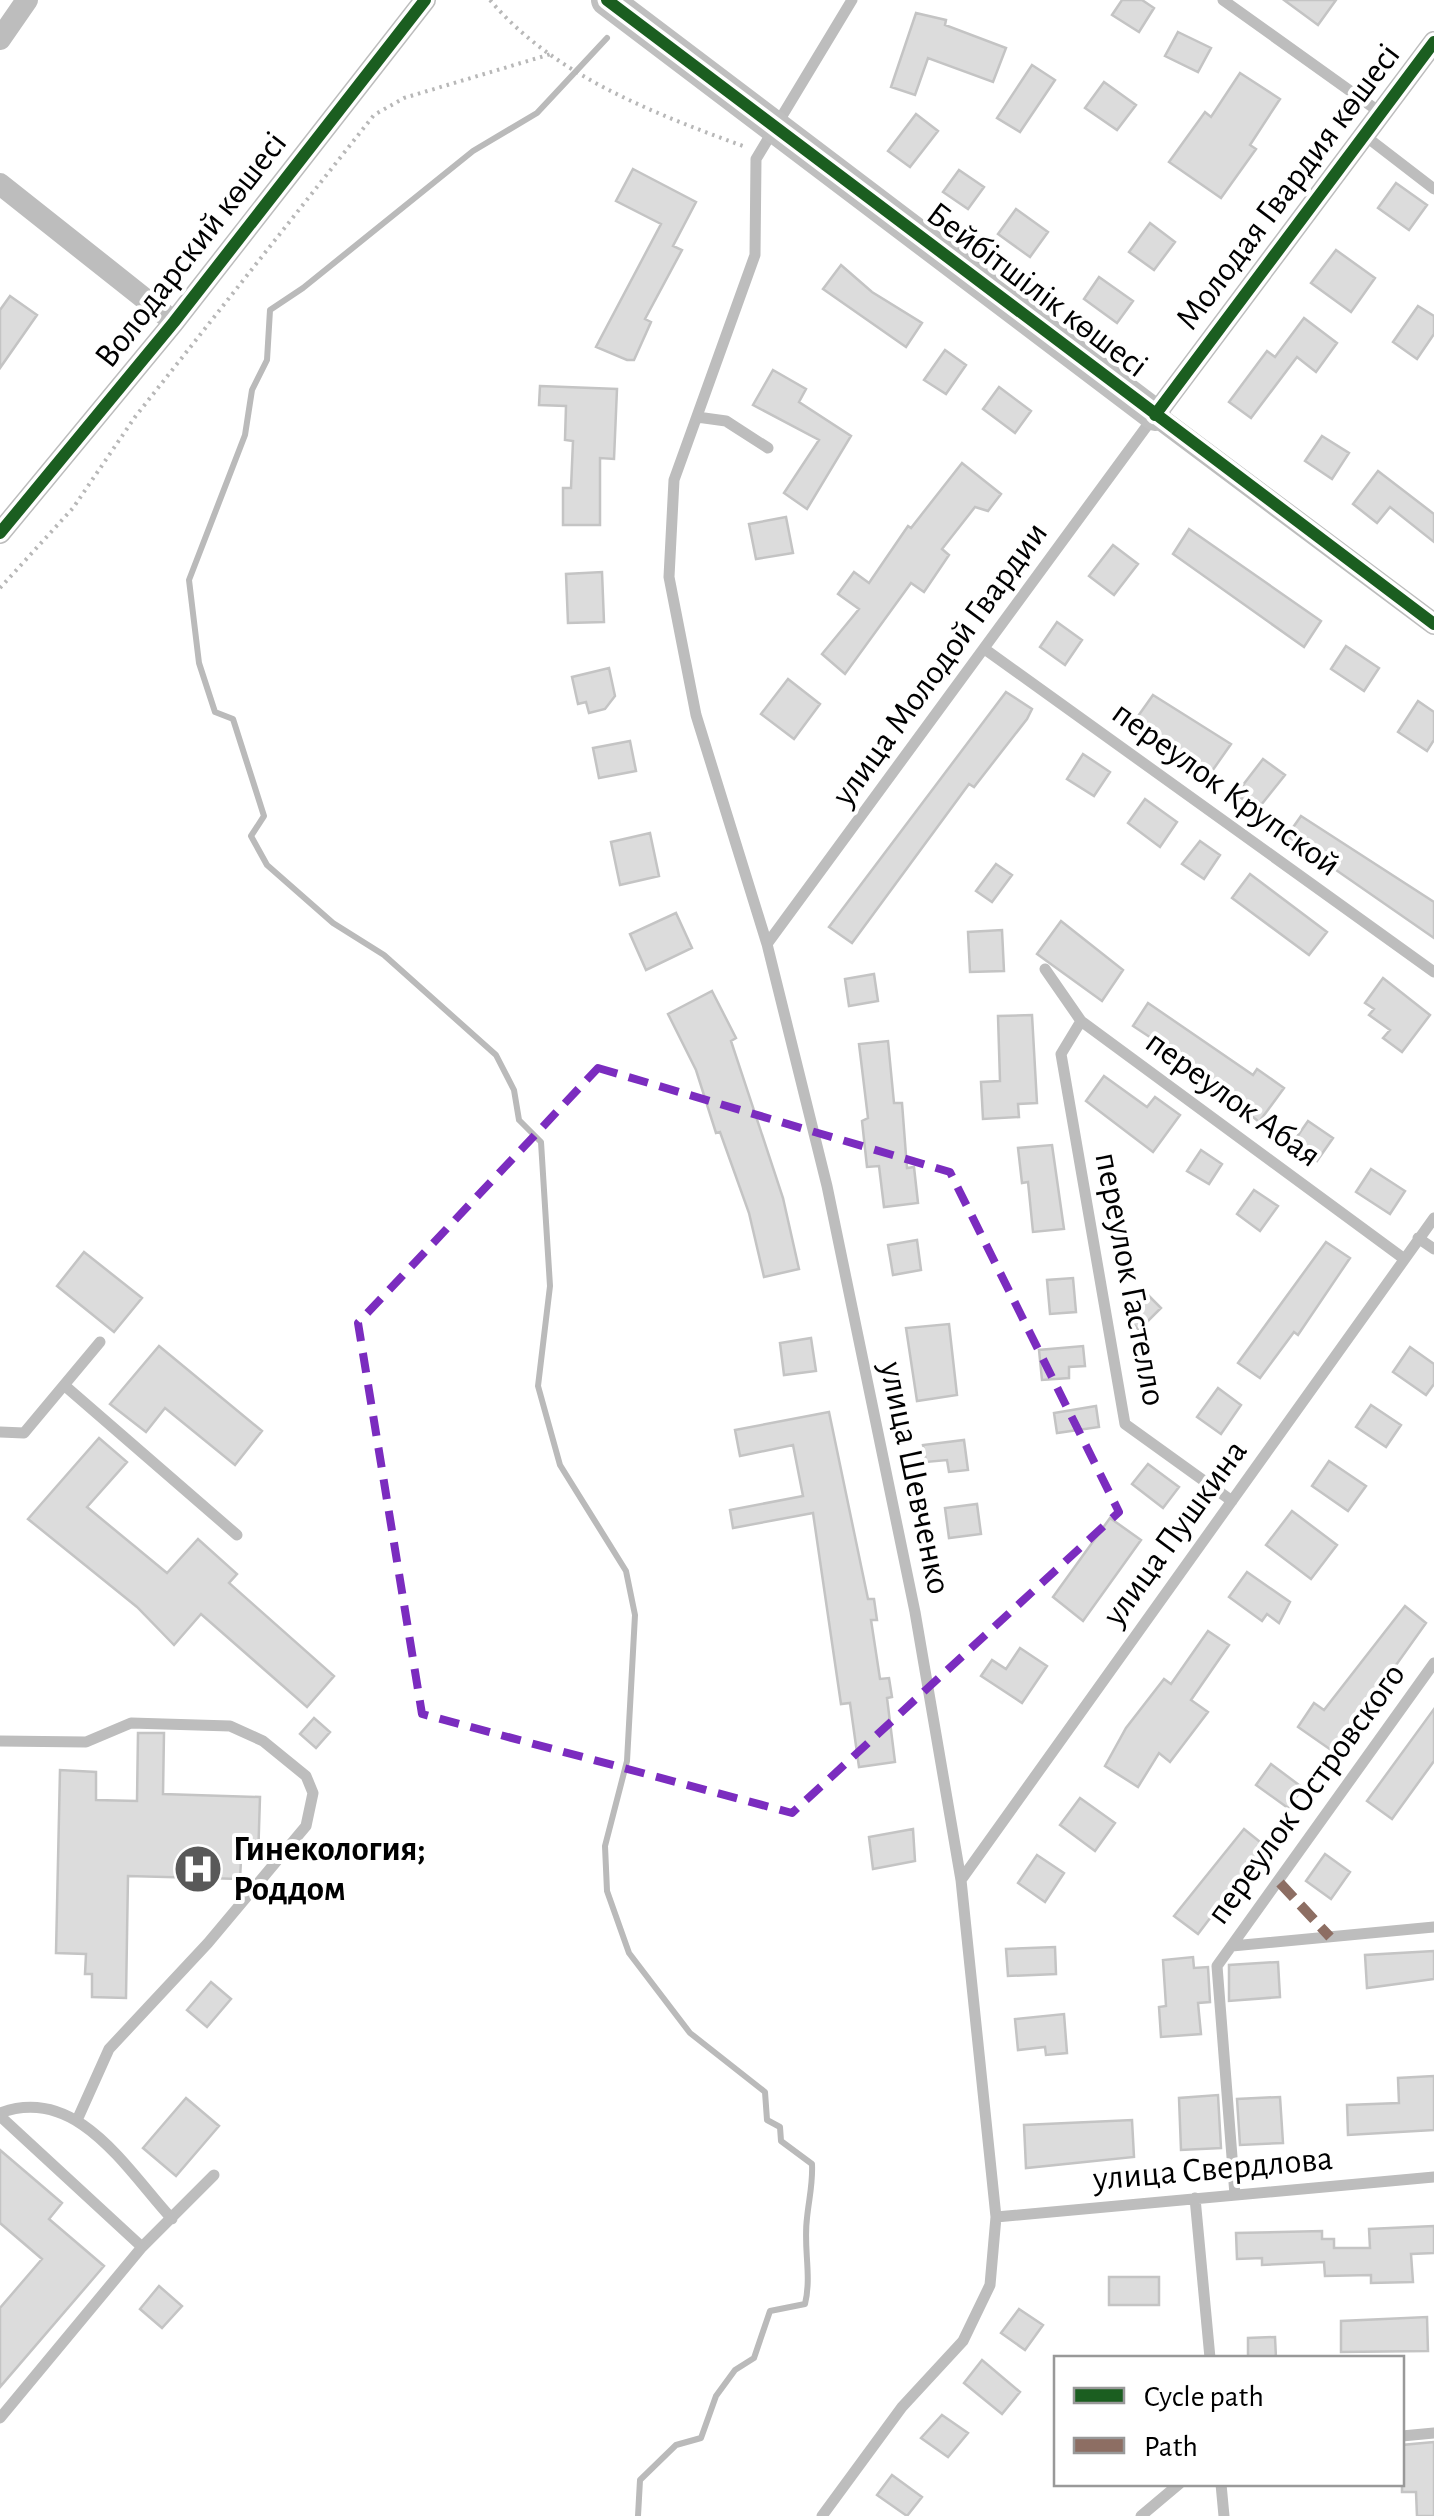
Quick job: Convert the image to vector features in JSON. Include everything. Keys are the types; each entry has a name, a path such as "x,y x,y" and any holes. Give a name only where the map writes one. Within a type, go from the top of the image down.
{"street":[{"path":"0,39 27,0"},
{"name":"Володарский көшесі","path":"0,534 174,322 426,0"},
{"name":"Бейбітшілік көшесі","path":"607,0 765,141 1155,415 1434,624"},
{"name":"Молодая Гвардия көшесі","path":"1155,415 1434,42"},
{"path":"0,184 174,322"}],"lane":[{"path":"765,141 852,0"},
{"path":"1223,0 1381,113"},
{"path":"1364,135 1434,190"},
{"name":"улица Шевченко","path":"765,141 755,255 674,480 669,577 696,714 767,944 831,1205 915,1612 960,1880 996,2217 990,2285 963,2341 902,2407 822,2516"},
{"name":"улица Молодой Гвардии","path":"767,944 1155,415"},
{"path":"697,417 726,422 768,448"},
{"name":"переулок Крупской","path":"986,650 1434,972"},
{"name":"переулок Абая","path":"1044,970 1081,1022 1403,1258"},
{"name":"переулок Гастелло","path":"1081,1022 1061,1054 1125,1424 1232,1501"},
{"name":"улица Пушкина","path":"960,1880 1434,1218"},
{"path":"1418,1238 1434,1249"},
{"path":"0,1432 24,1433 100,1342"},
{"path":"64,1385 237,1535"},
{"name":"переулок Островского","path":"1235,2194 1217,1966 1434,1664"},
{"path":"0,1741 86,1742 131,1722 230,1726 263,1741 306,1776 313,1792 306,1826 208,1943 109,2048 78,2118"},
{"path":"1232,1946 1434,1926"},
{"path":"142,2247 0,2114 24,2104 39,2104 78,2118 172,2219"},
{"path":"0,2418 142,2247 214,2175"},
{"name":"улица Свердлова","path":"996,2217 1434,2177"},
{"path":"1195,2198 1210,2356"},
{"path":"1404,2436 1434,2434"},
{"path":"1141,2516 1178,2486"},
{"path":"1221,2486 1224,2516"}],"path":[{"path":"490,0 513,27 580,74 765,141"},
{"path":"0,588 73,508 135,416 374,115 404,98 551,54"}],"highlighted area":[{"path":"598,1068 950,1172 1119,1512 792,1813 422,1714 358,1323"}],"building":[{"path":"1122,0 1142,0 1154,8 1139,32 1112,15"},
{"path":"1284,0 1336,0 1318,25"},
{"path":"916,13 946,20 945,25 1006,48 993,82 928,58 915,95 891,87"},
{"path":"1178,32 1211,48 1198,72 1165,56"},
{"path":"1032,65 1055,80 1020,132 997,118"},
{"path":"1240,73 1280,99 1250,145 1256,149 1221,198 1169,162 1205,112 1211,117"},
{"path":"1104,82 1136,105 1117,130 1085,108"},
{"path":"916,114 938,131 910,167 888,151"},
{"path":"633,169 696,202 673,246 682,250 645,319 651,322 634,360 627,360 596,347 661,224 616,201"},
{"path":"959,170 984,187 968,209 943,192"},
{"path":"1396,183 1427,205 1409,230 1378,208"},
{"path":"1016,209 1048,232 1030,257 998,234"},
{"path":"1150,223 1175,242 1154,270 1129,252"},
{"path":"1336,250 1375,278 1351,312 1311,283"},
{"path":"841,265 872,292 922,323 906,347 823,289"},
{"path":"1099,277 1133,301 1117,323 1084,299"},
{"path":"10,296 37,315 0,368 0,310"},
{"path":"1418,306 1434,316 1434,334 1417,359 1393,342"},
{"path":"1304,318 1337,343 1316,372 1297,357 1251,418 1229,402 1267,351 1275,357"},
{"path":"945,350 966,365 946,394 924,380"},
{"path":"773,370 806,389 799,402 851,436 807,509 784,493 819,440 753,405"},
{"path":"540,386 617,389 614,459 600,458 600,525 563,525 563,488 571,488 573,441 565,440 566,406 539,405"},
{"path":"999,387 1031,411 1015,433 983,409"},
{"path":"1322,436 1349,453 1332,479 1305,461"},
{"path":"962,463 1001,494 988,511 975,507 942,549 949,555 924,592 911,583 845,674 822,654 859,609 838,594 854,572 869,583 908,526 911,528"},
{"path":"1378,471 1434,514 1434,542 1390,507 1377,523 1353,504"},
{"path":"786,517 793,553 756,559 749,524"},
{"path":"1189,529 1321,621 1304,647 1173,554"},
{"path":"1113,545 1138,564 1114,595 1089,576"},
{"path":"602,572 604,622 568,623 566,574"},
{"path":"1057,622 1082,640 1065,665 1040,647"},
{"path":"1346,646 1379,668 1364,691 1331,669"},
{"path":"609,668 615,696 605,709 589,713 586,702 578,704 572,677"},
{"path":"788,679 820,704 794,739 761,714"},
{"path":"1006,692 1032,709 1027,719 974,787 969,784 852,943 829,927"},
{"path":"1153,695 1231,744 1210,774 1136,719"},
{"path":"1418,701 1434,712 1434,740 1427,751 1398,732"},
{"path":"630,741 636,771 599,778 593,748"},
{"path":"1083,754 1110,772 1094,796 1067,779"},
{"path":"1263,759 1285,775 1257,810 1236,794"},
{"path":"1145,799 1177,822 1160,847 1128,823"},
{"path":"1301,816 1434,902 1434,938 1287,836"},
{"path":"650,833 659,876 620,885 611,842"},
{"path":"1200,841 1220,855 1204,879 1182,864"},
{"path":"996,864 1012,875 992,902 976,891"},
{"path":"1250,874 1327,932 1309,955 1232,898"},
{"path":"676,913 692,948 646,970 630,934"},
{"path":"1061,921 1123,970 1102,1001 1037,954"},
{"path":"1002,930 1004,971 970,972 968,932"},
{"path":"874,974 878,1001 849,1006 845,979"},
{"path":"1383,978 1430,1015 1402,1052 1383,1038 1390,1030 1369,1015 1374,1009 1365,1003"},
{"path":"712,991 736,1038 731,1041 783,1198 799,1269 764,1277 749,1213 720,1132 716,1133 696,1070 668,1014"},
{"path":"1148,1003 1253,1075 1257,1069 1284,1088 1259,1122 1183,1059 1133,1026"},
{"path":"1032,1015 1037,1103 1018,1104 1019,1117 983,1119 981,1082 1000,1081 998,1016"},
{"path":"888,1041 894,1103 902,1103 907,1168 914,1167 918,1203 884,1207 879,1166 867,1167 862,1121 868,1118 859,1044"},
{"path":"1104,1076 1147,1107 1155,1097 1180,1115 1153,1152 1086,1101"},
{"path":"1308,1121 1333,1138 1317,1161 1292,1144"},
{"path":"1052,1145 1064,1229 1033,1232 1028,1182 1022,1183 1018,1148"},
{"path":"1201,1150 1222,1164 1209,1184 1187,1171"},
{"path":"1371,1169 1405,1191 1390,1214 1356,1192"},
{"path":"1254,1190 1278,1206 1260,1231 1237,1214"},
{"path":"917,1240 921,1270 893,1275 888,1245"},
{"path":"1326,1242 1350,1258 1298,1335 1294,1332 1260,1378 1238,1363"},
{"path":"84,1252 142,1298 114,1332 57,1286"},
{"path":"1073,1278 1076,1312 1050,1314 1047,1280"},
{"path":"1148,1295 1161,1308 1139,1330 1127,1317"},
{"path":"949,1324 957,1395 917,1401 906,1328"},
{"path":"811,1338 816,1371 784,1375 780,1343"},
{"path":"159,1346 262,1431 235,1465 165,1408 146,1432 110,1404"},
{"path":"1083,1346 1085,1366 1069,1367 1069,1378 1042,1380 1039,1350"},
{"path":"1410,1347 1434,1364 1434,1384 1426,1395 1393,1372"},
{"path":"1218,1388 1241,1405 1221,1434 1197,1417"},
{"path":"1371,1405 1401,1425 1386,1447 1356,1427"},
{"path":"1096,1406 1099,1427 1057,1433 1054,1413"},
{"path":"829,1412 868,1599 874,1599 877,1620 871,1620 880,1679 889,1678 892,1697 887,1698 895,1762 859,1767 850,1703 841,1704 813,1513 733,1528 730,1510 803,1496 793,1445 740,1456 735,1430"},
{"path":"99,1438 127,1462 87,1507 167,1573 198,1539 237,1574 229,1583 334,1676 307,1707 201,1614 174,1645 137,1607 28,1519"},
{"path":"964,1440 968,1470 949,1472 947,1460 926,1462 923,1445"},
{"path":"1329,1461 1366,1486 1348,1511 1312,1486"},
{"path":"1148,1464 1179,1487 1163,1508 1132,1484"},
{"path":"977,1504 981,1534 949,1538 945,1508"},
{"path":"1292,1511 1337,1545 1311,1579 1266,1545"},
{"path":"1110,1518 1141,1540 1083,1621 1053,1597"},
{"path":"1247,1572 1290,1602 1279,1623 1267,1614 1262,1621 1229,1597"},
{"path":"1405,1606 1426,1623 1334,1752 1298,1727 1314,1703 1324,1710"},
{"path":"1208,1631 1229,1645 1191,1700 1208,1712 1170,1762 1159,1753 1138,1787 1105,1766 1126,1728 1164,1679 1171,1684"},
{"path":"1020,1648 1047,1666 1022,1703 981,1676 992,1660 1006,1669"},
{"path":"1434,1709 1434,1761 1392,1819 1367,1801"},
{"path":"314,1718 330,1732 316,1748 300,1734"},
{"name":"Гинекология; Роддом","path":"138,1733 164,1733 163,1794 260,1797 258,1860 241,1860 240,1879 128,1876 126,1998 92,1997 92,1974 85,1974 86,1954 56,1953 60,1770 96,1772 96,1800 137,1801"},
{"path":"1271,1764 1303,1788 1288,1808 1256,1785"},
{"path":"1080,1798 1115,1823 1095,1851 1060,1825"},
{"path":"913,1829 915,1861 873,1869 869,1837"},
{"path":"1244,1829 1265,1846 1198,1934 1174,1916"},
{"path":"1325,1854 1350,1872 1331,1899 1306,1881"},
{"path":"1037,1855 1064,1873 1045,1902 1018,1883"},
{"path":"1055,1947 1056,1974 1008,1976 1006,1949"},
{"path":"1434,1951 1434,1979 1367,1988 1365,1955"},
{"path":"1193,1957 1194,1968 1208,1967 1210,2002 1198,2003 1201,2034 1161,2037 1159,2007 1166,2006 1163,1960"},
{"path":"1278,1962 1280,1997 1229,2001 1229,1965"},
{"path":"211,1982 231,1999 207,2027 187,2010"},
{"path":"1064,2014 1067,2053 1046,2055 1045,2047 1018,2050 1015,2019"},
{"path":"1434,2076 1434,2130 1348,2135 1347,2105 1399,2103 1398,2078"},
{"path":"1218,2095 1221,2148 1181,2150 1179,2098"},
{"path":"1280,2097 1283,2143 1240,2145 1237,2099"},
{"path":"186,2098 219,2126 176,2176 143,2148"},
{"path":"1132,2120 1134,2157 1026,2168 1024,2125"},
{"path":"0,2150 62,2203 49,2219 104,2266 0,2387 0,2308 42,2259 0,2223"},
{"path":"1434,2226 1434,2253 1411,2254 1413,2282 1371,2283 1371,2275 1325,2276 1324,2262 1262,2265 1262,2258 1237,2259 1236,2233 1322,2231 1322,2239 1334,2239 1334,2248 1370,2248 1369,2229"},
{"path":"1109,2277 1159,2277 1159,2305 1109,2305"},
{"path":"159,2286 182,2306 162,2328 140,2309"},
{"path":"1019,2309 1043,2325 1025,2350 1001,2333"},
{"path":"1427,2317 1428,2351 1341,2352 1341,2321"},
{"path":"1275,2337 1276,2356 1248,2356 1248,2338"},
{"path":"982,2360 1020,2392 1002,2414 964,2383"},
{"path":"942,2415 968,2433 948,2457 921,2438"},
{"path":"1434,2442 1434,2516 1417,2516 1416,2492 1402,2492 1404,2445"},
{"path":"892,2475 922,2497 907,2516 877,2495"}],"waterway":[{"path":"607,38 537,113 473,151 303,288 270,310 267,360 252,390 245,435 189,580 199,663 215,712 233,719 264,816 251,836 267,865 333,923 384,955 496,1055 514,1090 519,1120 541,1142 550,1286 538,1386 560,1465 626,1571 635,1615 627,1761 605,1846 607,1891 629,1953 690,2033 765,2092 767,2120 780,2127 781,2141 812,2164 805,2304 770,2311 754,2358 735,2370 716,2396 701,2438 676,2445 640,2480 638,2516"}],"marked path":[{"path":"1280,1883 1330,1937"}],"cycle path":[{"path":"0,533 174,322 425,0"},
{"path":"607,0 1434,624"},
{"path":"1155,415 1434,42"}],"place":[{"name":"Гинекология; Роддом","path":"198,1869"}]}
